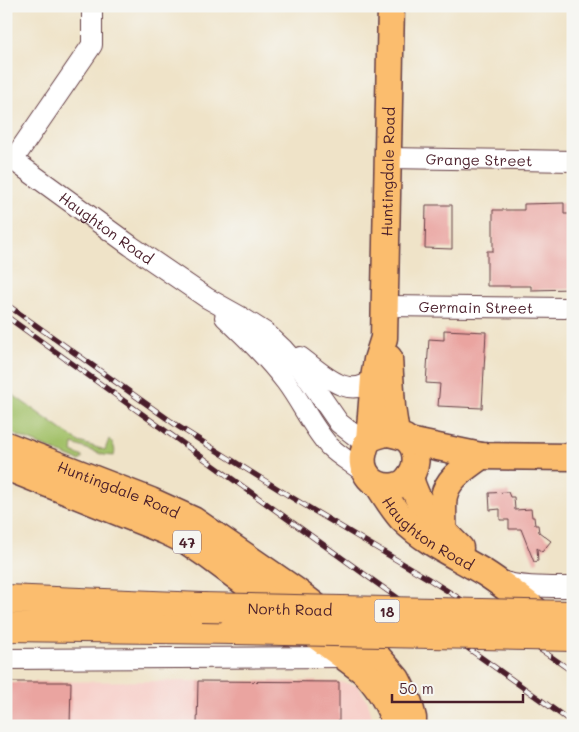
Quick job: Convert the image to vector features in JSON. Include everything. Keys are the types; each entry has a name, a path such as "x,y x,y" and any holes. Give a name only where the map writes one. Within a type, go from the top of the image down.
{"highway":[{"name":"North Road","path":"6,599 202,607 573,615"},
{"name":"North Road","path":"6,627 573,637"}],"main road":[{"name":"Huntingdale Road","path":"368,441 374,378 384,338 386,306 391,6"},
{"name":"Huntingdale Road","path":"384,338 390,361 392,407 402,438"},
{"path":"402,438 414,452 416,461 411,475 406,481 389,487 372,479 362,465 364,447 368,441 377,435 386,433 481,456 573,457"},
{"name":"Huntingdale Road","path":"6,445 193,520 296,591 370,648 398,679 411,710 413,726"},
{"path":"411,475 481,456"},
{"path":"443,531 443,503 447,486 458,474 481,456"},
{"name":"Huntingdale Road","path":"6,467 188,542 362,670 379,688 391,709 396,726"},
{"name":"Haughton Road","path":"411,475 416,496 427,513 485,574"},
{"name":"Haughton Road","path":"372,479 402,518 421,535 442,550 485,574 573,637"}],"street":[{"path":"10,157 92,44 92,6"},
{"name":"Haughton Road","path":"10,157 131,246 207,298 250,322 273,339 305,374 339,423 357,437 368,441"},
{"name":"Grange Street","path":"387,158 573,161"},
{"name":"Haughton Road","path":"207,298 280,374 328,445 372,479"},
{"name":"Germain Street","path":"386,306 565,308"},
{"path":"273,339 339,385 359,387 374,378"},
{"path":"485,574 515,584 573,586"},
{"path":"6,659 344,657"}],"shaded area":[{"path":"6,682 339,682 357,685 368,702 374,726 6,726"}],"green space":[{"path":"6,390 79,442 105,450 109,439 114,447 114,456 104,455 73,444 72,452 83,457 80,461 6,431"}],"building":[{"path":"564,203 564,214 573,214 573,289 531,290 531,286 487,286 487,251 493,251 493,210 524,210 524,204"},
{"path":"426,205 452,205 452,249 425,248"},
{"path":"444,330 486,332 482,408 438,406 440,384 426,383 429,339 444,340"},
{"path":"508,492 510,497 514,497 515,510 531,509 532,517 534,517 535,525 538,525 539,532 551,541 542,552 537,548 538,561 534,562 521,529 509,529 509,520 500,520 500,509 490,510 489,493"},
{"path":"198,681 339,682 339,726 197,726"},
{"path":"6,682 71,682 70,726 6,726"}],"railway":[{"path":"6,304 179,427 291,497 427,578 573,672"},
{"path":"6,316 573,723"}]}
